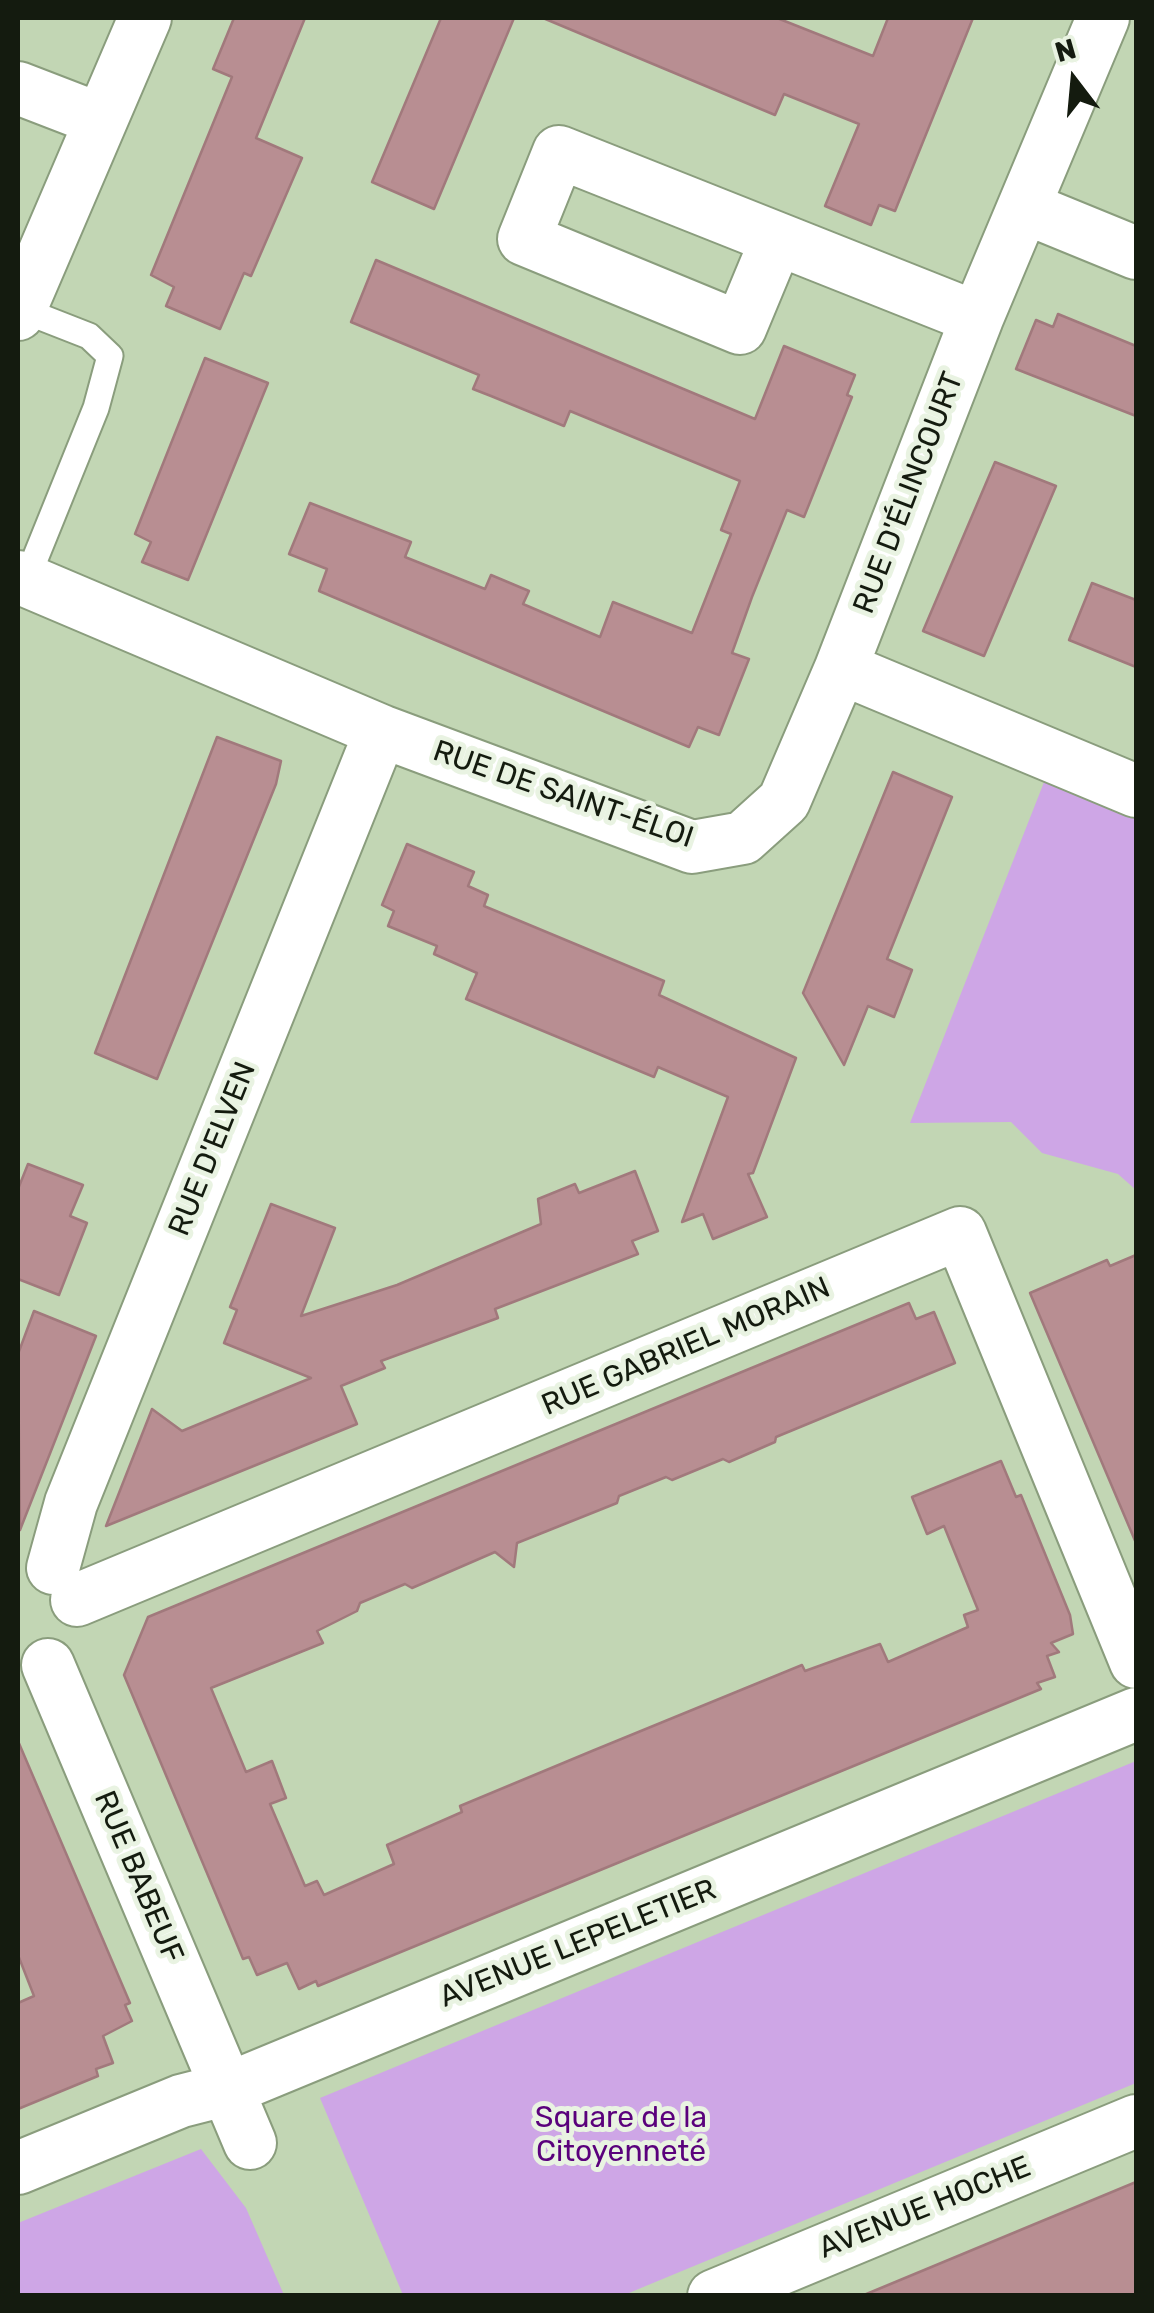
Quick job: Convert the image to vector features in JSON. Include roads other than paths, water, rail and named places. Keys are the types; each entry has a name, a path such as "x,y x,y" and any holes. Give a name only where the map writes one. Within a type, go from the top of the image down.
{"street":[{"path":"19,311 145,18"},
{"name":"RUE D'ÉLINCOURT","path":"842,668 977,318 1104,18"},
{"path":"18,88 101,120"},
{"path":"1026,208 1136,254"},
{"path":"777,239 977,318"},
{"name":"RUE DE SAINT-ÉLOI","path":"22,578 381,732 692,846 742,838 784,801 842,668"},
{"path":"842,668 1136,790"},
{"name":"RUE D'ELVEN","path":"49,1576 70,1503 381,732"},
{"name":"RUE GABRIEL MORAIN","path":"49,1576 960,1233 1118,1578 1136,1662"},
{"path":"33,1667 71,1644 78,1630 49,1576"},
{"name":"RUE BABEUF","path":"33,1667 250,2143"},
{"name":"AVENUE LEPELETIER","path":"18,2168 180,2101 228,2089 1136,1714"},
{"name":"AVENUE HOCHE","path":"714,2296 1136,2122"}],"lane":[{"path":"19,311 89,336 110,356 96,408 22,578"}],"park label":[{"name":"Square de la Citoyenneté","path":"621,2135"}]}
